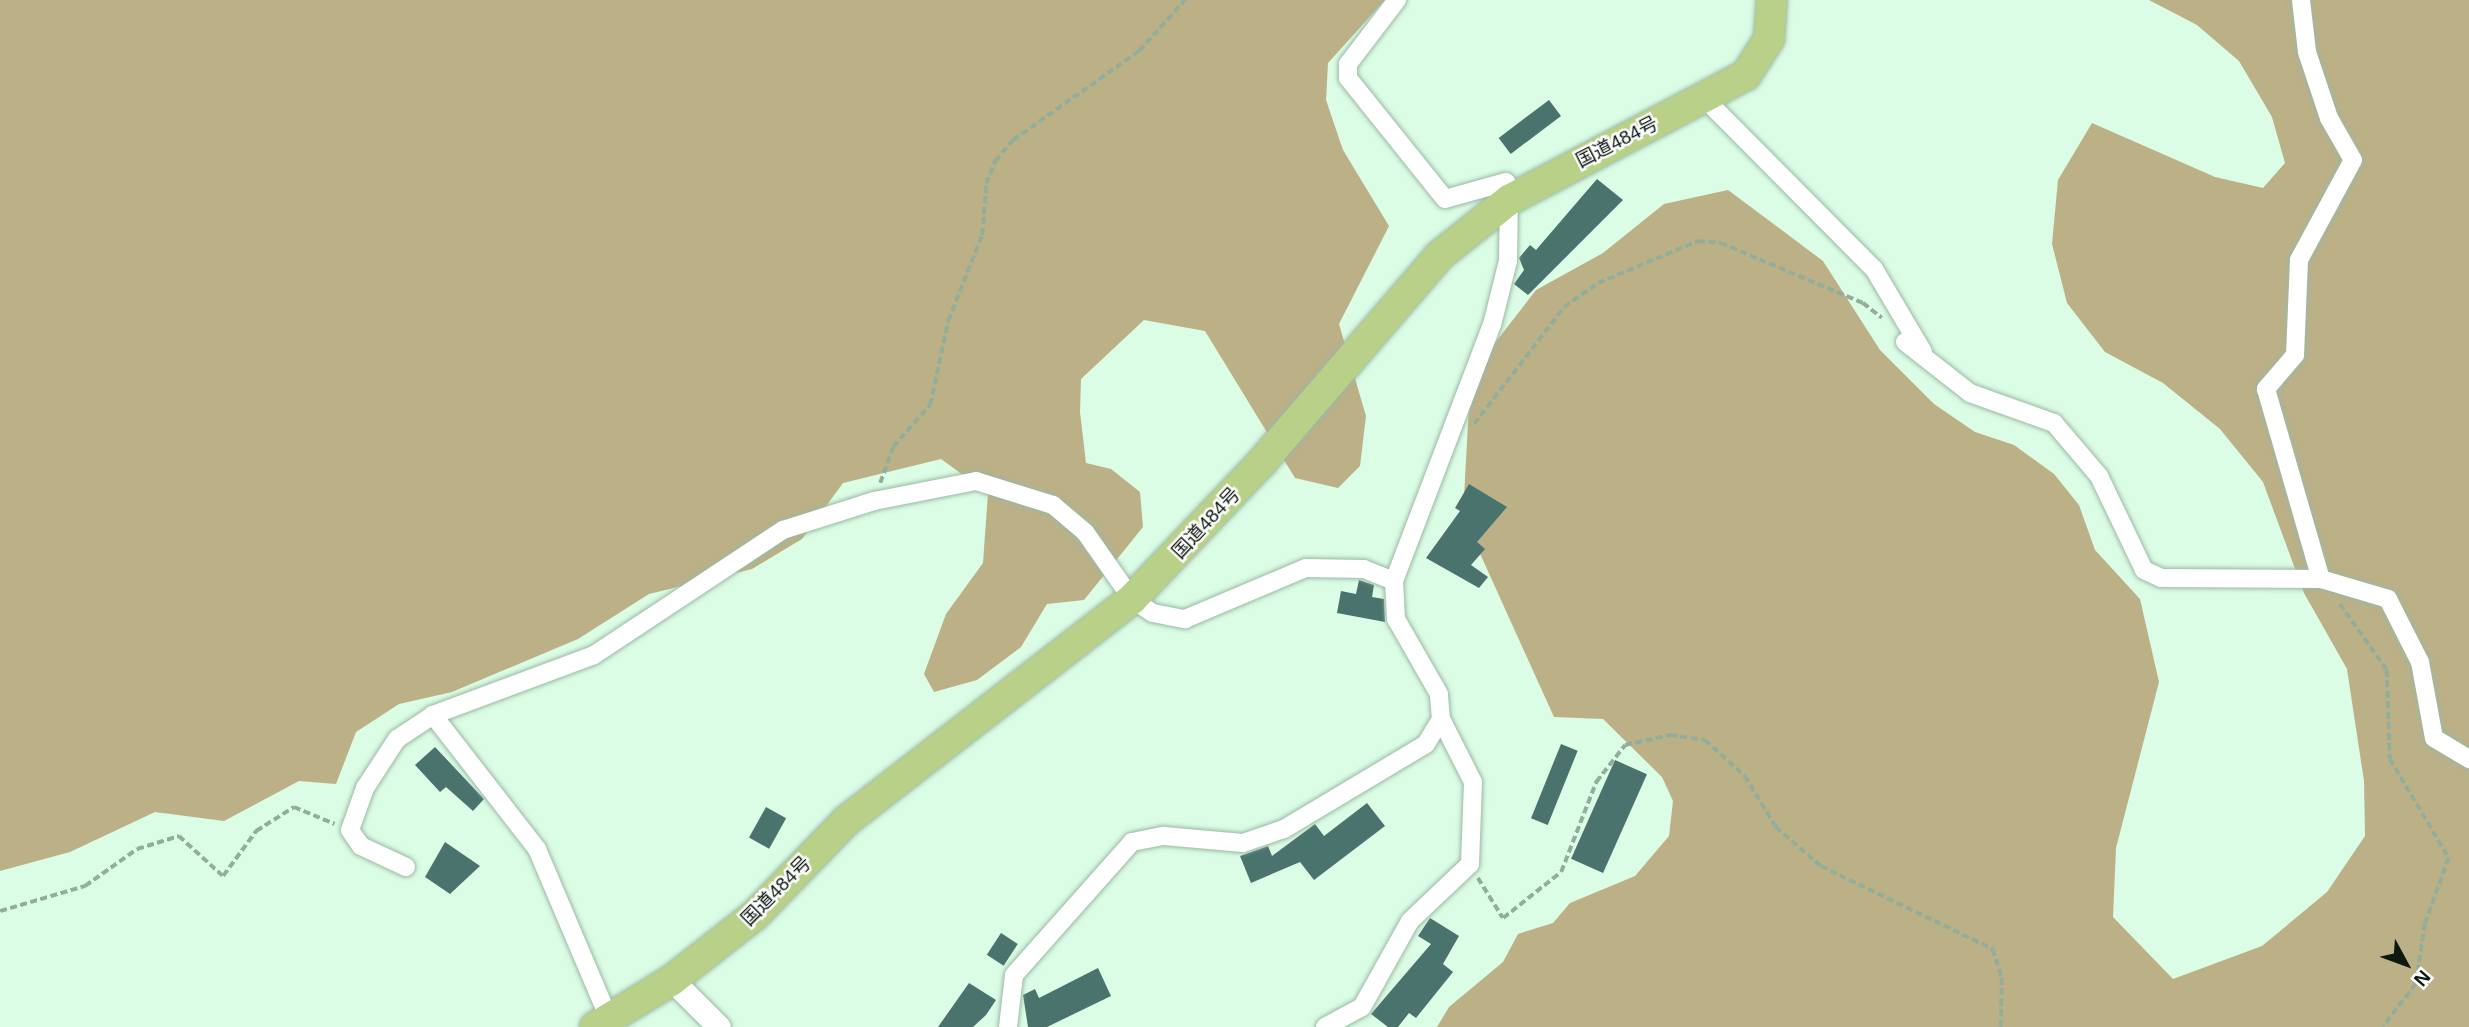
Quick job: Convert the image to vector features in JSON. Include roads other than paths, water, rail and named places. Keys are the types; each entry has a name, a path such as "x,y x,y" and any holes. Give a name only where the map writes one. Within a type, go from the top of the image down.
{"highway":[{"name":"国道484号","path":"603,1024 672,980 755,915 846,821 1132,599 1262,462 1405,291 1509,200 1746,75 1763,54 1775,16 1772,0"}],"street":[{"path":"1325,1027 1362,1007 1410,921 1470,864 1473,782 1441,719 1435,685 1396,619 1394,581 1492,325 1508,261 1509,200 1506,182 1445,199 1348,78 1348,64 1397,0"},
{"path":"2301,0 2307,52 2329,118 2353,160 2299,260 2295,355 2266,389 2288,484 2321,579"},
{"path":"1704,99 1874,269 1931,367"},
{"path":"1905,342 1931,367 1970,393 2054,423 2099,477 2144,570 2161,578 2321,579 2388,599 2420,662 2434,738 2469,759"},
{"path":"406,867 361,846 350,830 365,788 397,739 433,715 594,655 783,530 874,501 976,481 1023,491 1085,532 1132,599 1153,613 1185,619 1306,568 1364,569 1394,581"},
{"path":"433,715 537,849 603,1024"},
{"path":"1008,1027 1014,975 1132,842 1164,836 1243,843 1284,829 1426,744 1441,719"},
{"path":"672,980 719,1027"}]}
